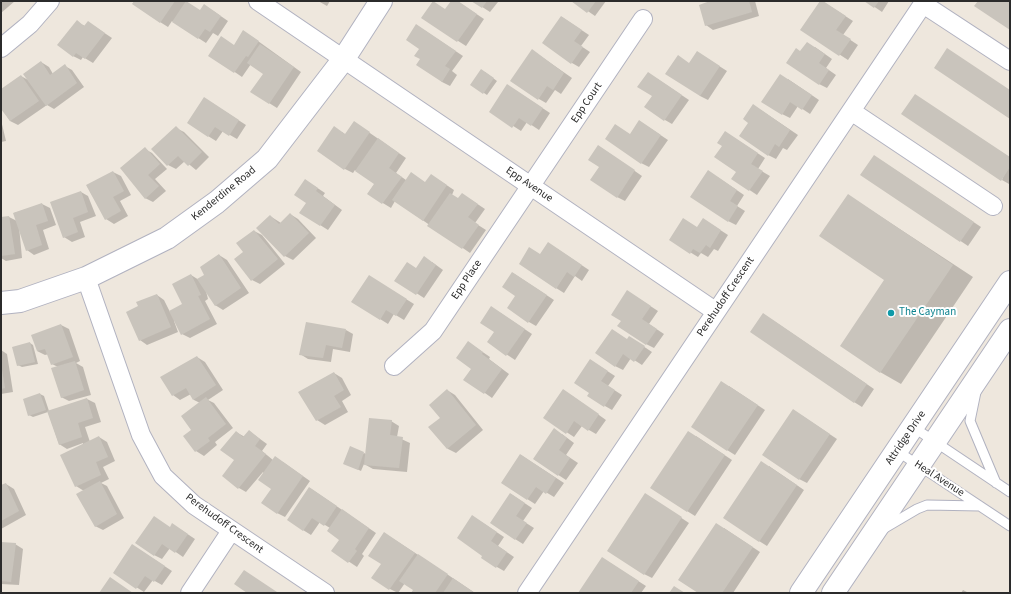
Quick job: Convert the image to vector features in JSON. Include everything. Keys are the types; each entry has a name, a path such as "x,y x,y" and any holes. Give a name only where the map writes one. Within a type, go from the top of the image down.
{"main road":[{"name":"Kenderdine Road","path":"1,303 20,301 86,278 167,238 217,202 267,159 343,60 381,1"},
{"name":"Attridge Drive","path":"801,593 1010,282"},
{"path":"833,593 1010,330"}],"street":[{"path":"1,48 30,24 50,1"},
{"name":"Epp Avenue","path":"258,1 715,311"},
{"path":"924,2 1010,61"},
{"name":"Perehudoff Crescent","path":"527,593 924,2"},
{"name":"Epp Court","path":"531,187 643,20"},
{"path":"851,111 993,206"},
{"name":"Epp Place","path":"394,366 433,331 531,187"},
{"name":"Perehudoff Crescent","path":"86,278 141,435 163,476 194,505 325,593"},
{"path":"190,593 231,531"}],"lane":[{"path":"978,379 970,421 996,483"},
{"path":"913,427 1010,492"},
{"name":"Heal Avenue","path":"897,451 1010,526"},
{"name":"Heal Avenue","path":"872,536 917,509 927,505 981,506"}],"building":[{"path":"134,1 175,1 160,23 132,4"},
{"path":"186,1 200,10 204,4 221,16 210,32 205,29 198,39 172,22"},
{"path":"433,1 445,9 451,1 458,1 477,14 457,42 421,18"},
{"path":"471,1 487,1 482,8"},
{"path":"571,1 596,1 587,13"},
{"path":"710,1 749,1 752,12 705,26 699,5"},
{"path":"820,1 823,1 846,16 836,30 851,39 839,56 800,30"},
{"path":"864,1 879,1 874,8"},
{"path":"978,1 1010,1 1010,30 974,6"},
{"path":"561,16 582,30 574,41 583,47 571,64 542,43"},
{"path":"77,20 84,26 88,21 105,33 85,59 76,53 73,57 57,45"},
{"path":"416,24 456,51 445,66 450,69 442,82 416,65 420,59 414,56 419,49 406,40"},
{"path":"243,30 259,41 234,73 208,56 221,36 234,45"},
{"path":"807,42 825,54 819,63 829,70 819,85 786,63 796,48 800,51"},
{"path":"260,44 294,67 269,104 250,92 263,74 247,63"},
{"path":"947,48 1010,90 1010,119 934,68"},
{"path":"532,49 564,73 553,90 547,86 538,100 510,81"},
{"path":"697,51 720,66 700,96 665,74 678,55 689,63"},
{"path":"41,61 50,75 65,64 77,83 46,106 23,74"},
{"path":"481,69 494,78 483,94 470,85"},
{"path":"648,72 682,95 664,121 644,107 652,96 637,87"},
{"path":"780,74 812,95 802,110 790,102 782,115 761,102"},
{"path":"21,75 39,101 10,121 1,109 1,89"},
{"path":"507,84 543,108 531,126 519,118 512,128 489,112"},
{"path":"915,94 1010,157 1010,167 1001,181 901,114"},
{"path":"204,97 239,120 229,136 215,127 208,137 187,123"},
{"path":"753,104 790,130 779,147 775,144 768,156 739,136 748,123 743,119"},
{"path":"639,120 661,135 641,164 605,139 615,124 630,134"},
{"path":"354,121 370,132 344,170 317,151 334,126 345,134"},
{"path":"176,126 202,152 188,166 178,156 167,166 151,149"},
{"path":"725,131 758,153 751,164 763,171 749,191 731,179 736,172 714,157 722,146 717,143"},
{"path":"378,138 399,153 389,168 402,177 382,204 367,194 374,184 355,171"},
{"path":"598,145 635,170 617,198 590,180 599,167 588,160"},
{"path":"145,147 160,164 148,175 159,186 145,199 120,168"},
{"path":"874,155 974,222 960,242 860,175"},
{"path":"708,170 737,190 730,201 738,206 728,222 690,197"},
{"path":"113,171 124,191 113,197 121,211 105,220 86,185"},
{"path":"411,172 425,182 431,174 447,185 423,221 392,200"},
{"path":"305,179 318,188 316,191 335,205 320,226 299,213 306,203 294,195"},
{"path":"81,191 88,212 73,218 78,232 63,238 50,202"},
{"path":"450,193 458,198 462,193 478,204 468,217 479,225 462,249 427,226"},
{"name":"The Cayman","path":"848,194 953,265 880,373 840,346 884,280 819,236"},
{"path":"42,203 48,221 36,225 42,245 26,251 13,213"},
{"path":"290,213 309,233 284,257 256,228 270,215 279,224"},
{"path":"9,216 15,254 1,256 1,217"},
{"path":"683,218 697,227 703,218 721,230 710,248 706,245 700,253 693,249 690,254 669,240"},
{"path":"254,230 278,259 251,281 234,259 243,252 236,243"},
{"path":"548,242 582,265 574,277 567,272 556,289 519,264 529,247 540,254"},
{"path":"219,254 241,288 215,306 197,279 204,275 200,267"},
{"path":"424,256 436,265 416,295 394,281 407,262 416,268"},
{"path":"512,272 547,295 528,323 507,308 515,296 502,287"},
{"path":"191,274 201,295 198,296 210,319 181,335 169,311 182,304 172,284"},
{"path":"369,275 407,299 396,316 386,310 380,320 351,302"},
{"path":"627,290 651,306 642,319 657,329 646,345 617,326 621,321 611,315"},
{"path":"157,294 171,327 139,341 126,312 138,306 136,302"},
{"path":"491,306 525,329 506,356 487,342 494,332 480,323"},
{"path":"763,313 867,384 854,403 750,332"},
{"path":"306,322 346,329 342,348 326,345 323,358 299,355"},
{"path":"61,324 73,357 51,365 45,349 37,351 31,335"},
{"path":"612,329 627,339 629,336 645,346 634,362 623,354 615,367 595,353"},
{"path":"468,341 502,369 484,394 463,380 471,369 456,358"},
{"path":"30,342 35,362 17,366 12,347"},
{"path":"197,356 216,385 193,400 186,388 172,396 160,377"},
{"path":"590,359 608,371 601,381 615,390 604,407 587,396 589,393 574,383"},
{"path":"75,361 84,390 61,398 51,368"},
{"path":"1,364 5,388 1,389"},
{"path":"334,372 344,390 334,396 341,407 316,421 298,392"},
{"path":"721,381 758,405 727,451 691,427"},
{"path":"447,389 476,425 447,449 428,427 440,418 429,405"},
{"path":"563,389 599,414 588,431 574,421 566,434 543,418"},
{"path":"40,393 46,410 28,416 23,399"},
{"path":"206,397 226,424 208,438 210,441 195,452 183,436 191,430 181,416"},
{"path":"87,398 93,418 78,423 82,437 59,445 47,411"},
{"path":"793,409 830,434 799,480 762,455"},
{"path":"369,418 392,420 390,435 403,437 399,468 364,465"},
{"path":"554,428 567,438 559,450 570,458 558,476 533,459"},
{"path":"249,430 260,439 255,446 266,454 238,489 222,476 234,460 220,450 236,431 243,437"},
{"path":"688,431 725,455 687,512 650,488"},
{"path":"99,436 108,457 96,462 101,475 75,487 60,455"},
{"path":"350,446 364,452 358,470 343,464"},
{"path":"520,454 556,478 546,494 536,487 527,500 501,483"},
{"path":"275,456 303,476 277,514 261,503 271,489 258,480"},
{"path":"761,461 797,485 759,542 723,518"},
{"path":"100,481 117,514 95,527 76,494"},
{"path":"6,483 19,511 1,521 1,485"},
{"path":"309,487 337,506 324,526 312,518 303,531 287,520"},
{"path":"510,493 525,503 516,516 527,523 515,540 490,523"},
{"path":"645,493 682,517 644,575 607,551"},
{"path":"342,509 369,528 355,549 357,551 348,563 331,551 339,540 327,531"},
{"path":"472,515 497,532 491,541 507,552 496,568 481,558 482,556 457,538"},
{"path":"154,516 170,527 172,523 188,534 175,553 162,544 154,556 135,543"},
{"path":"716,523 753,547 722,593 698,593 678,580"},
{"path":"384,532 415,553 389,590 371,578 381,564 368,556"},
{"path":"1,542 16,543 11,582 1,581"},
{"path":"132,544 165,566 154,582 145,576 136,589 113,573"},
{"path":"418,554 448,574 435,593 411,593 413,590 399,581"},
{"path":"602,557 639,581 631,593 578,593"},
{"path":"244,570 277,592 247,593 234,584"},
{"path":"110,577 133,593 99,593"},
{"path":"453,578 475,593 443,593"},
{"path":"674,586 685,593 669,593"}],"place":[{"name":"The Cayman","path":"891,313"}]}
